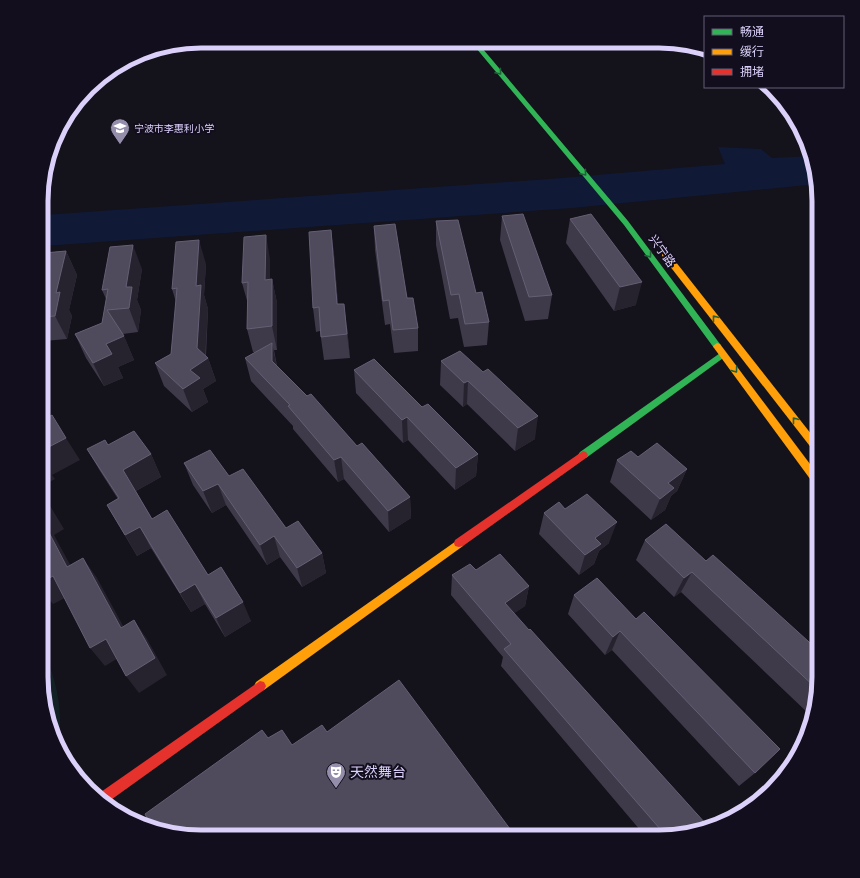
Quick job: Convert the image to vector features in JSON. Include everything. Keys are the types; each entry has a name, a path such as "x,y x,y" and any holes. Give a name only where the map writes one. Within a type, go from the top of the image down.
{"main road":[{"name":"兴宁路","path":"479,48 626,223 812,475"},
{"name":"兴宁路","path":"659,246 812,442"},
{"path":"106,796 723,354"}],"shaded area":[{"path":"48,663 52,672 58,697 60,710 60,735 53,717 49,697"}],"water":[{"path":"718,147 761,149 772,158 805,156 811,185 572,208 48,246 48,215 550,179 725,164"}],"building":[{"path":"523,214 552,295 529,297 502,216"},
{"path":"591,214 642,282 620,287 570,219"},
{"path":"458,220 476,293 482,292 489,322 465,324 459,294 451,295 436,221"},
{"path":"395,224 407,298 413,298 418,328 393,330 389,300 383,301 374,226"},
{"path":"331,230 337,304 344,304 347,334 321,337 319,307 313,308 309,232"},
{"path":"266,235 265,280 272,279 272,326 247,329 248,282 242,283 244,237"},
{"path":"199,240 196,286 201,285 197,348 208,358 190,370 200,378 183,389 155,363 171,354 177,288 172,289 176,242"},
{"path":"133,245 126,287 132,287 129,308 107,310 124,336 106,344 112,354 93,363 75,334 102,323 108,289 102,290 110,247"},
{"path":"66,251 56,293 60,292 55,316 48,317 48,253"},
{"path":"272,343 272,361 307,396 311,394 357,446 362,443 410,497 388,511 341,457 334,460 288,406 290,405 245,358"},
{"path":"460,351 483,372 488,369 538,416 518,428 468,381 464,383 441,361"},
{"path":"374,359 422,407 428,404 478,454 456,468 407,417 402,420 354,370"},
{"path":"52,415 66,438 48,447 48,417"},
{"path":"134,431 151,454 123,470 152,519 167,510 208,575 221,567 243,602 216,618 195,584 180,593 140,527 125,535 107,505 119,498 87,449 105,440 108,445"},
{"path":"657,443 687,469 668,483 674,488 660,499 617,460 631,451 638,457"},
{"path":"210,450 229,476 243,469 286,528 298,521 322,553 297,568 274,536 260,545 218,484 203,491 184,463"},
{"path":"587,494 617,522 595,538 601,544 585,555 544,513 559,502 565,509"},
{"path":"666,524 706,561 713,555 812,645 812,684 692,572 684,578 645,540"},
{"path":"48,531 67,567 83,558 121,628 134,620 155,658 126,676 106,639 90,648 53,576 48,579"},
{"path":"500,554 529,586 505,603 705,823 679,829 661,830 504,649 511,644 452,575 470,564 476,570"},
{"path":"597,578 636,619 644,612 780,749 755,773 620,631 613,637 574,595"},
{"name":"天然舞台","path":"399,680 511,830 191,830 152,822 148,820 145,814 262,730 268,738 282,730 292,745 322,725 327,732"}],"traffic: fast":[{"path":"479,48 626,223 717,346"},
{"path":"583,455 723,354"}],"traffic: slow":[{"path":"665,254 812,442"},
{"path":"717,346 812,475"},
{"path":"260,686 459,543"}],"traffic: jam":[{"path":"459,543 583,455"},
{"path":"106,796 260,686"}],"place":[{"name":"宁波市李惠利小学","path":"120,145"},
{"name":"天然舞台","path":"336,789"}]}
